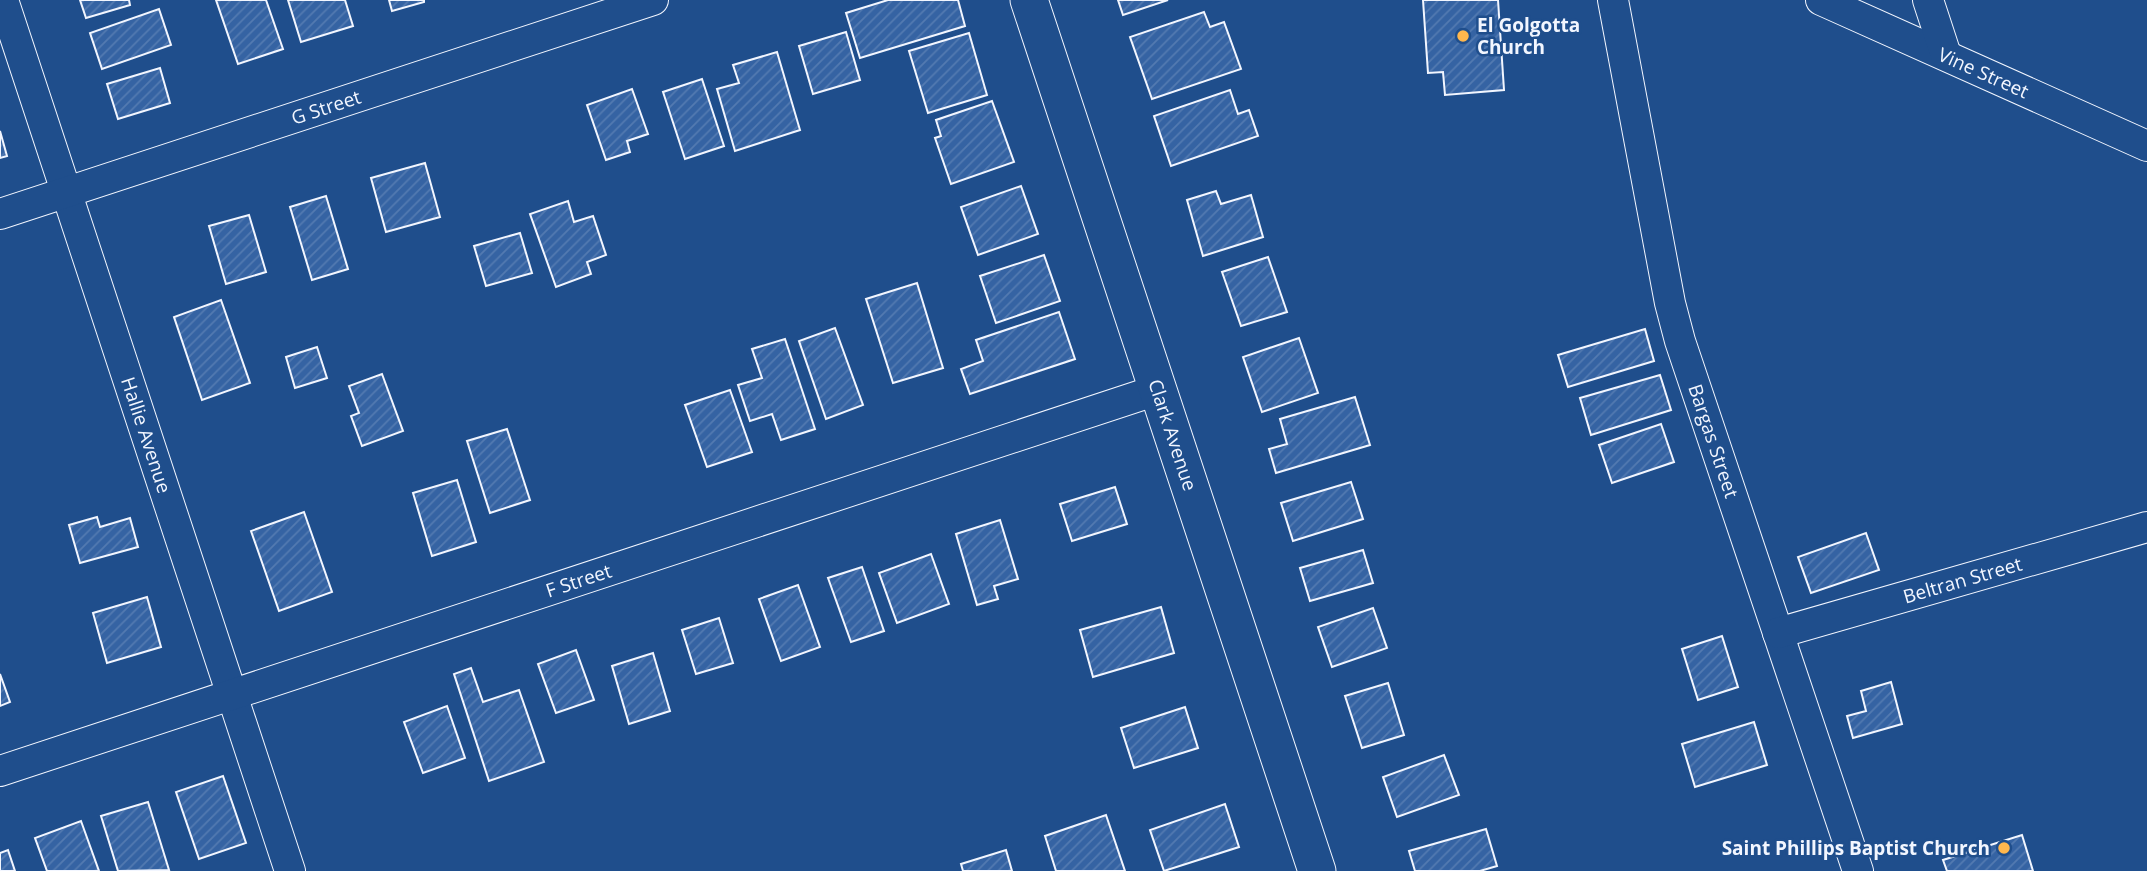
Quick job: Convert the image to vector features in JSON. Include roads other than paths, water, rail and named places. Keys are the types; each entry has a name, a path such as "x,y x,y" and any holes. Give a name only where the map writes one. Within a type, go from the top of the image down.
{"street":[{"name":"Hallie Avenue","path":"3,0 290,871"},
{"name":"G Street","path":"0,214 653,0"},
{"name":"Clark Avenue","path":"1029,0 1317,871"},
{"name":"Bargas Street","path":"1613,0 1670,303 1858,871"},
{"name":"Vine Street","path":"1821,0 2147,146"},
{"path":"1928,0 1946,55"},
{"name":"F Street","path":"0,771 1157,390"},
{"name":"Beltran Street","path":"1778,633 2147,527"}],"place":[{"name":"El Golgotta Church","path":"1463,36"},
{"name":"Saint Phillips Baptist Church","path":"2004,848"}]}
